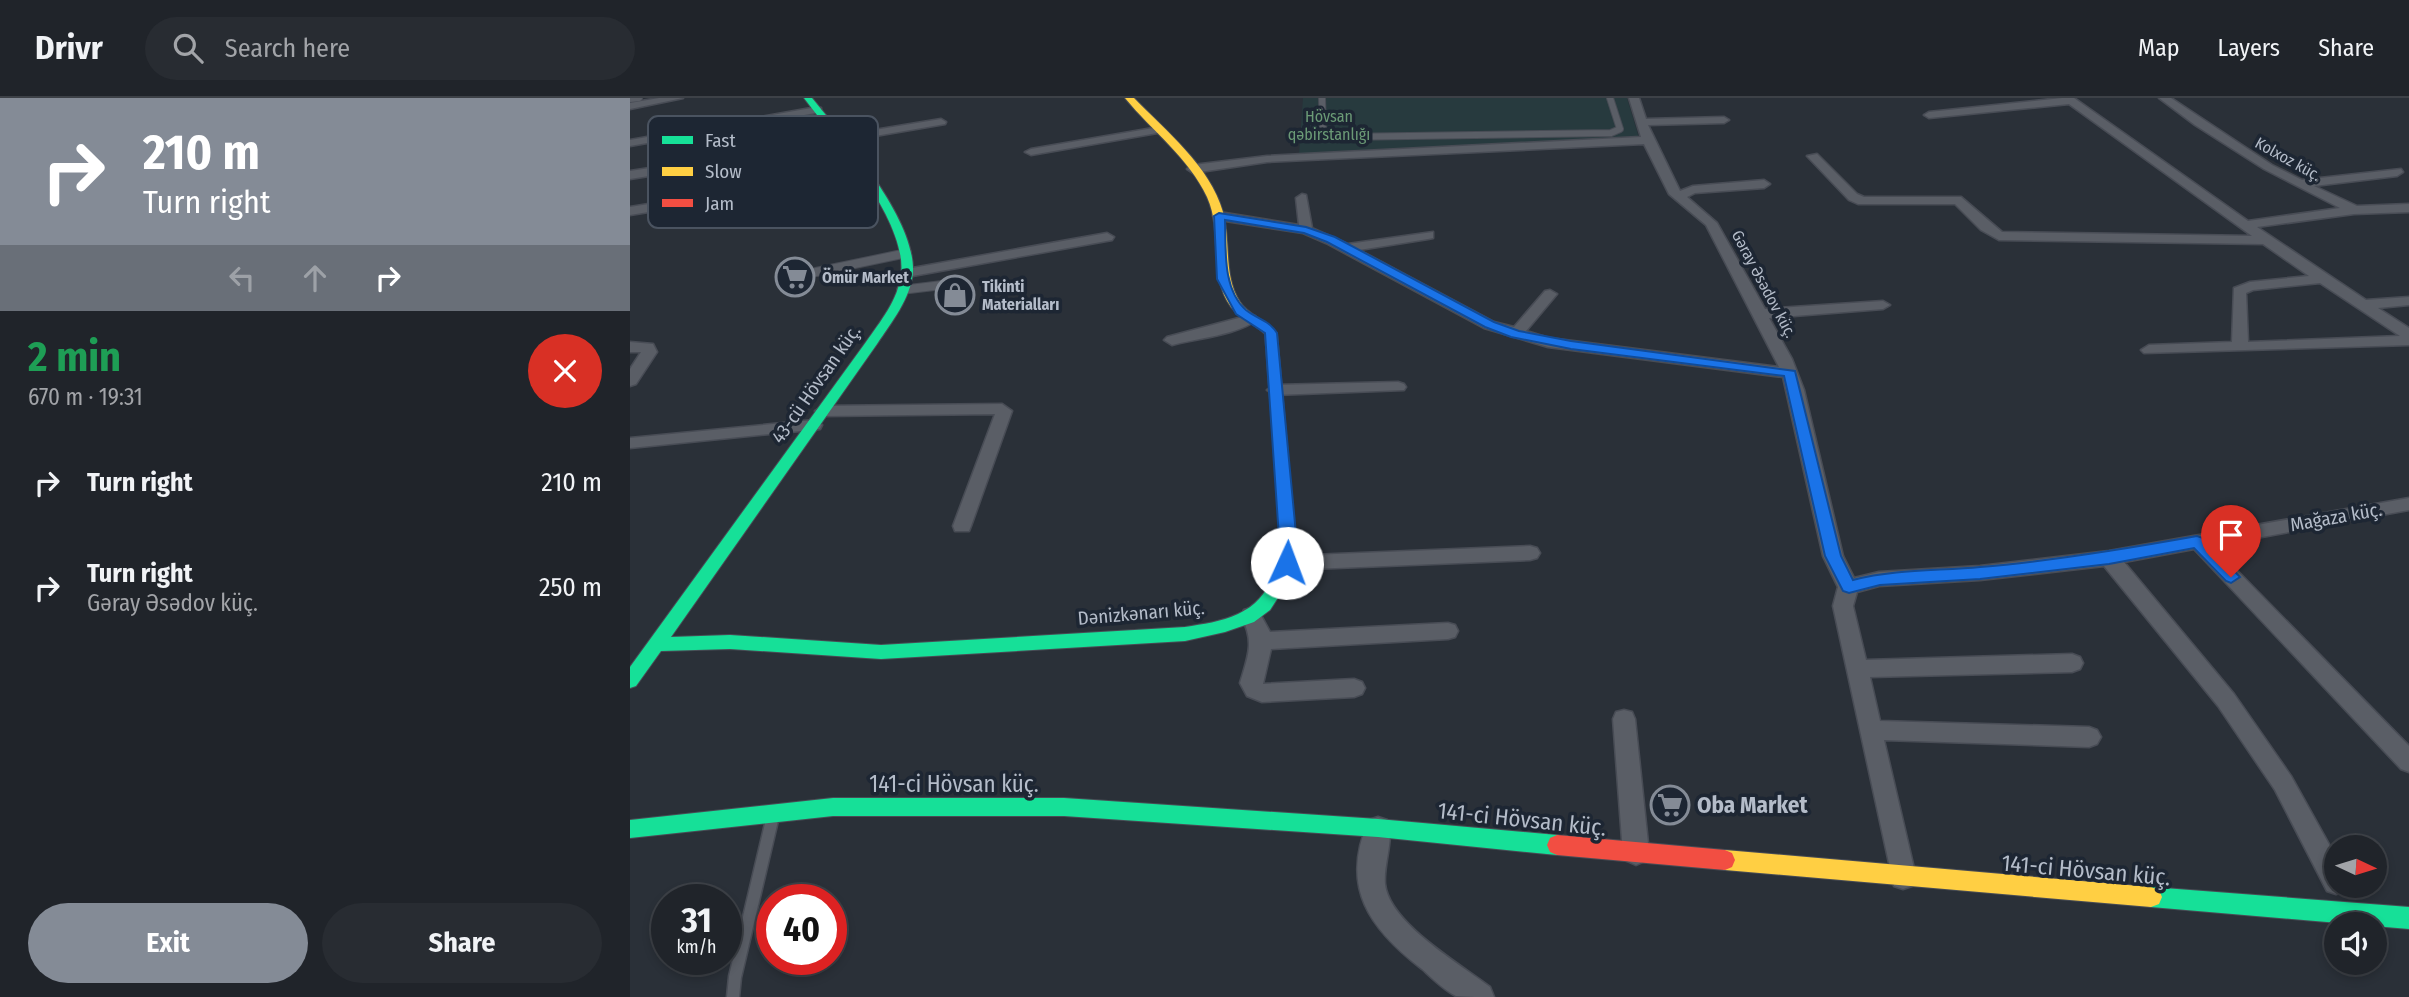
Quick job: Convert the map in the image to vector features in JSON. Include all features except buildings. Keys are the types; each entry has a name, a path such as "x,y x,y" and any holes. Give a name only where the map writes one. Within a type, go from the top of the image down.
{"main road":[{"name":"Dənizkənarı küç.","path":"656,644 741,642 881,652 1185,634 1226,626 1251,616 1267,603 1280,585 1287,563 1288,534 1271,333 1266,326 1240,312 1222,279 1219,216 1209,190 1129,98"},
{"name":"43-cü Hövsan küç.","path":"630,681 819,418 879,331 900,290 907,273 904,238 878,196"},
{"name":"141-ci Hövsan küç.","path":"630,830 774,813 903,804 1064,807 1378,828 1903,877 2324,912"},
{"name":"141-ci Hövsan küç.","path":"2387,917 2409,919"}],"street":[{"path":"630,106 656,106 678,98"},
{"name":"Gəray Əsədov küç.","path":"1634,98 1648,140 1678,196 1711,223 1790,373 1833,556 1849,587"},
{"name":"Kolxoz küç.","path":"2164,98 2199,124 2299,184 2355,210 2409,208"},
{"path":"1929,115 2069,99 2409,337"},
{"path":"755,116 812,104"},
{"path":"1641,122 1724,120"},
{"path":"878,134 941,122"},
{"path":"1031,152 1158,131"},
{"path":"630,142 648,138"},
{"path":"1193,169 1267,159 1648,140"},
{"path":"1813,156 1853,197 1862,201 1957,200 1966,204 1984,230 1999,236 2267,240"},
{"path":"630,175 648,172"},
{"path":"2299,184 2397,172"},
{"path":"1678,196 1704,189 1764,184"},
{"path":"1302,198 1306,230"},
{"path":"630,211 648,208"},
{"path":"2247,225 2355,210"},
{"path":"1219,216 1306,230 1346,248 1489,325 1516,334 1602,350 1790,373"},
{"path":"1346,248 1428,235"},
{"path":"907,273 1107,237"},
{"path":"2240,345 2239,292 2250,286 2323,279"},
{"path":"1516,334 1550,294"},
{"path":"2363,305 2409,301"},
{"path":"1759,314 1882,305"},
{"path":"1172,340 1231,326 1250,318"},
{"path":"2149,350 2409,337"},
{"path":"630,347 648,347 649,352 630,381"},
{"path":"1275,390 1398,387"},
{"path":"630,443 819,418 1002,409 1004,411 962,526"},
{"name":"Mağaza küç.","path":"1849,587 1880,579 1980,573 2109,558 2409,504"},
{"path":"2197,541 2409,762"},
{"path":"1287,563 1530,553"},
{"path":"2109,558 2226,700 2283,783 2324,860"},
{"path":"1849,587 1843,606 1903,877"},
{"path":"1251,616 1261,628 1262,641 1251,683 1255,691 1262,693 1354,688"},
{"path":"1262,641 1448,631"},
{"path":"1856,669 2072,663"},
{"path":"1624,719 1636,853"},
{"path":"1870,730 2089,737"},
{"path":"1378,828 1371,875 1376,903 1388,923 1480,997"}],"lane":[{"path":"630,99 639,98"},
{"path":"1322,98 1323,131 1341,137 1611,133 1620,129 1610,98"},
{"path":"816,272 907,253"},
{"path":"900,290 959,283 962,285 961,304"},
{"path":"733,997 735,977 774,813"}],"green space":[{"name":"Hövsan qəbirstanlığı","path":"1303,98 1627,98 1639,138 1299,154"}],"traffic: fast":[{"path":"808,98 822,116"},
{"path":"630,681 893,310 905,283 906,253 898,230 878,193"},
{"path":"656,644 730,642 881,652 1185,634 1225,626 1248,617 1264,605 1282,574 1287,536 1283,478"},
{"path":"630,829 833,807 1064,807 1378,828 1557,845"},
{"path":"2151,897 2409,918"}],"traffic: slow":[{"path":"1129,98 1174,145 1204,183 1212,197 1220,223 1228,289 1238,307 1271,333 1283,478"},
{"path":"1725,860 2151,897"}],"traffic: jam":[{"path":"1557,845 1725,860"}],"place":[{"name":"Ömür Market","path":"795,277"},
{"name":"Tikinti Materialları","path":"955,295"},
{"name":"Oba Market","path":"1670,805"}],"route":[{"path":"1287,563 1288,534 1271,333 1266,326 1240,312 1222,279 1223,252 1219,216 1306,230 1331,240 1489,325 1516,334 1548,342 1616,352 1790,373 1833,556 1849,587 1880,579 1980,573 2109,558 2197,541 2231,577"}]}
